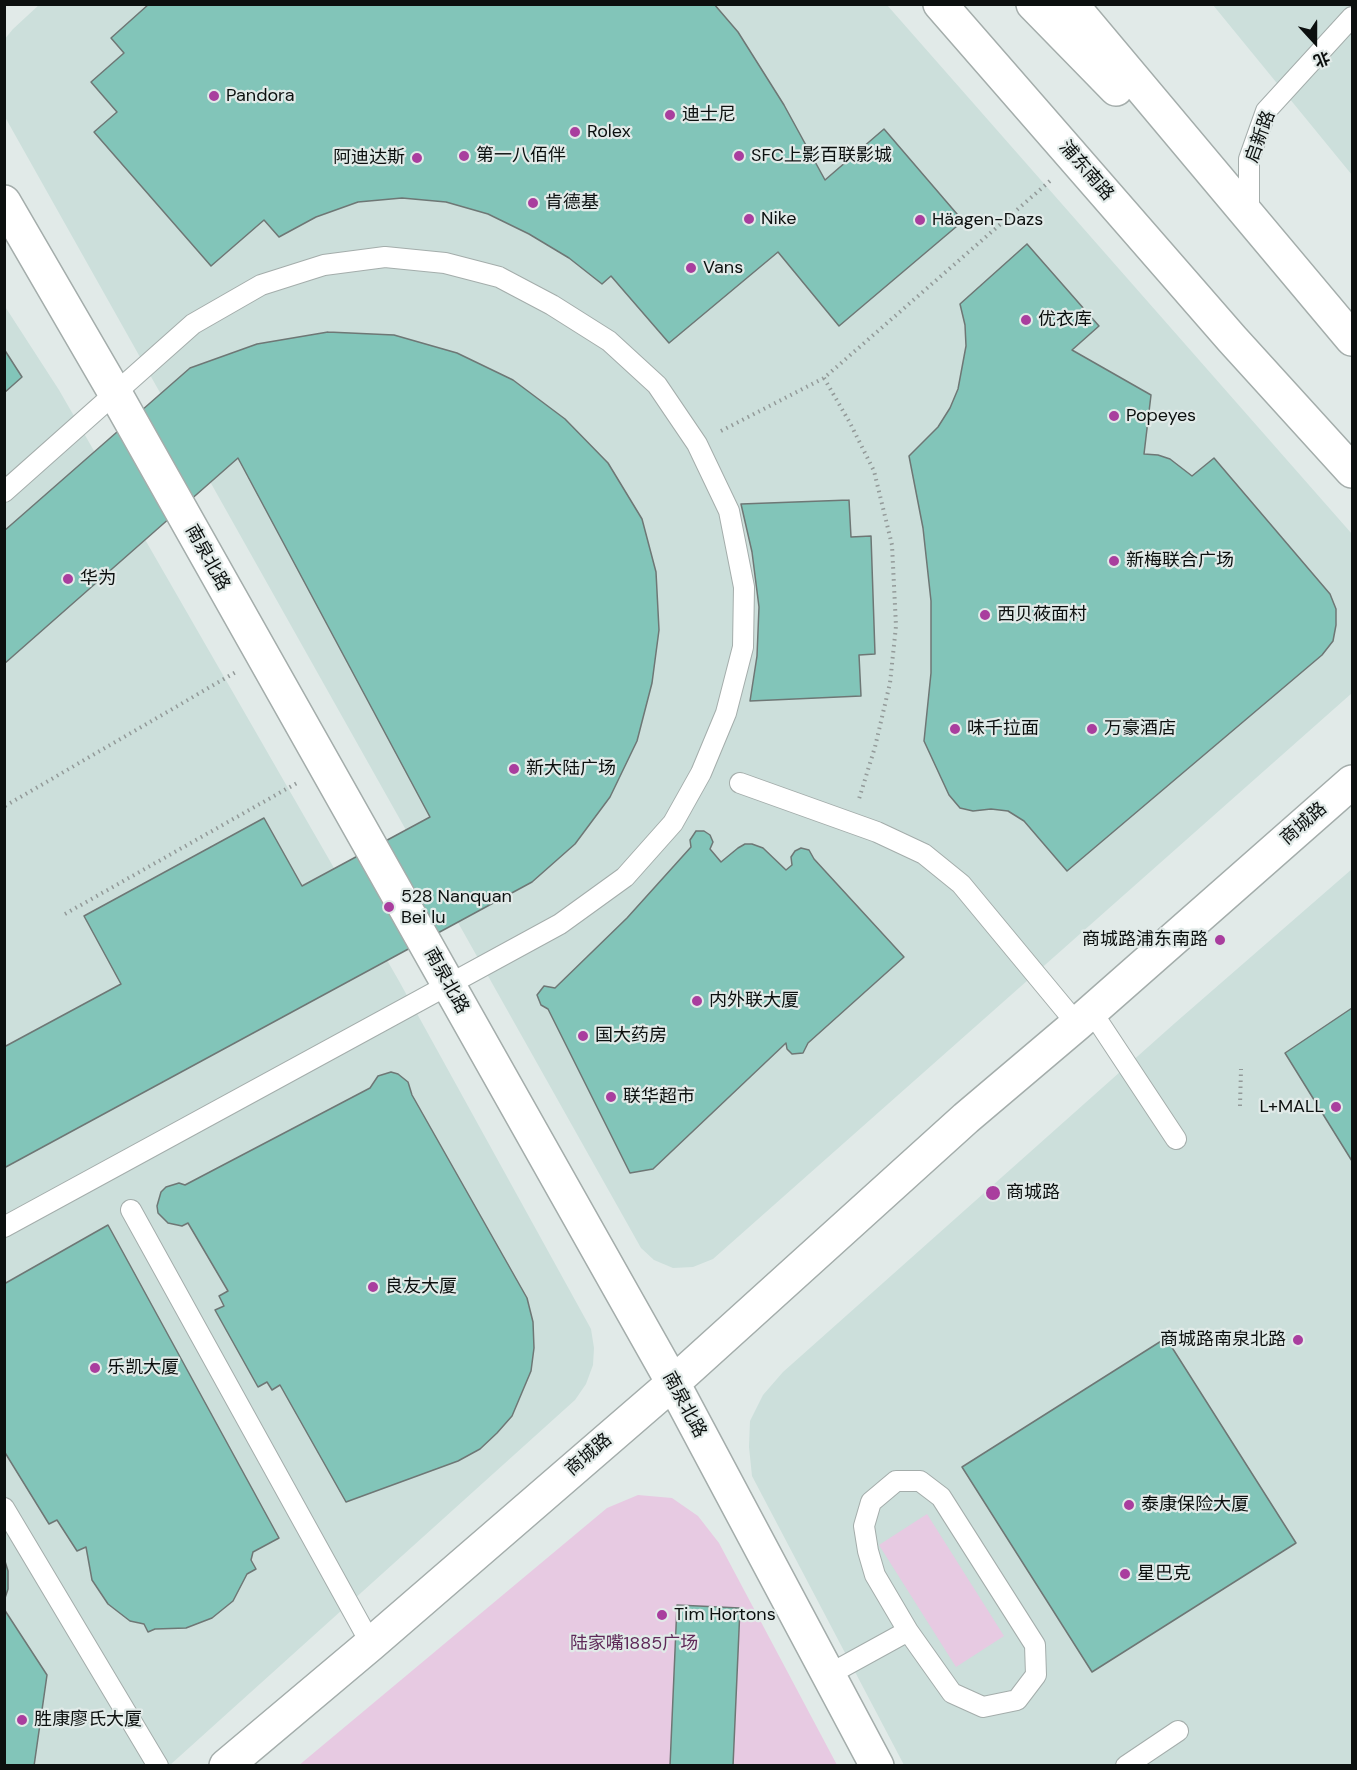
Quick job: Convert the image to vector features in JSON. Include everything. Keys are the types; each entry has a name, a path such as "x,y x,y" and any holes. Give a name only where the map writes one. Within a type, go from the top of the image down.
{"street":[{"name":"浦东南路","path":"940,4 1232,339 1353,471"},
{"name":"浦东南路","path":"965,4 1232,339"},
{"path":"1033,4 1306,283"},
{"path":"1071,4 1353,339"},
{"name":"南泉北路","path":"4,202 115,393 673,1383 877,1766"},
{"name":"商城路","path":"226,1766 673,1383 966,1118 1085,1018 1353,782"}],"lane":[{"name":"启新路","path":"1249,216 1249,159 1266,111 1353,17"},
{"path":"4,492 193,324 261,285 324,264 386,257 445,263 499,277 552,305 609,341 657,385 697,444 729,511 744,587 743,647 726,713 701,773 673,823 625,877 560,924 4,1227"},
{"path":"740,783 877,832 924,854 962,884 1085,1018 1176,1139"},
{"path":"131,1210 371,1644"},
{"path":"896,1481 920,1481 941,1497 1035,1645 1036,1675 1017,1700 983,1707 952,1693 908,1631 875,1575 867,1551 864,1526 871,1502 896,1481"},
{"path":"4,1508 158,1766"},
{"path":"828,1674 908,1631"},
{"path":"1126,1766 1178,1731"}],"path":[{"path":"697,444 824,378 1074,158"},
{"path":"824,378 850,423 873,471 892,545 896,626 891,683 852,823"},
{"path":"5,806 263,656"},
{"path":"65,914 326,766"},
{"path":"1240,1106 1241,1069"}],"shaded area":[{"path":"40,4 887,5 1352,534 1352,693 713,1259 693,1267 673,1268 654,1260 641,1248 5,117 4,40"},
{"path":"1213,5 1352,5 1352,175"},
{"path":"4,305 59,390 399,981 591,1329 594,1348 593,1365 586,1384 575,1400 170,1765 5,1765"},
{"path":"1352,869 1352,1765 904,1765 752,1476 749,1447 750,1421 763,1395 783,1372 1175,1023"}],"green space":[{"name":"陆家嘴1885广场","path":"638,1495 672,1498 698,1516 719,1543 837,1765 298,1766 607,1508"},
{"path":"927,1514 1004,1636 956,1667 879,1545"}],"building":[{"name":"第一八佰伴","path":"149,4 714,4 738,32 784,105 825,180 884,129 963,221 839,326 778,252 669,343 611,276 602,284 569,258 529,234 488,214 446,202 402,198 358,202 316,217 279,237 264,220 211,266 94,132 117,112 91,82 124,53 111,38"},
{"name":"新梅联合广场","path":"1027,244 1099,326 1072,350 1151,395 1144,454 1170,459 1192,476 1214,458 1330,594 1336,609 1333,641 1322,655 1067,871 1024,821 1008,811 991,809 973,811 960,808 949,795 924,741 931,673 931,601 923,528 909,456 938,427 958,389 966,346 965,325 960,304"},
{"name":"新大陆广场","path":"328,332 394,335 457,353 513,380 565,419 608,463 642,519 656,572 659,630 652,683 637,741 610,797 575,844 532,882 4,1168 4,1047 121,984 84,916 264,818 302,886 430,817 238,458 4,664 4,531 190,368 257,344"},
{"path":"4,349 22,377 4,393"},
{"path":"849,500 851,537 871,536 875,654 859,655 861,696 750,701 757,656 759,607 752,552 741,504"},
{"name":"内外联大厦","path":"696,831 704,831 710,835 713,842 710,849 721,862 738,848 745,844 752,844 763,848 786,870 792,865 791,857 795,851 801,848 809,850 814,859 904,957 808,1043 803,1053 792,1054 787,1049 786,1043 653,1169 630,1173 548,1009 541,1005 537,995 544,986 555,988 627,918 691,847 690,840"},
{"name":"L+MALL","path":"1352,1008 1352,1161 1285,1053"},
{"name":"良友大厦","path":"391,1072 398,1074 408,1082 412,1095 527,1298 533,1322 534,1348 531,1371 512,1416 480,1449 458,1461 346,1502 280,1385 272,1390 267,1382 258,1387 215,1310 224,1306 219,1296 228,1291 188,1223 182,1226 168,1223 158,1213 157,1206 161,1192 166,1187 179,1183 185,1185 370,1088 378,1076"},
{"name":"乐凯大厦","path":"108,1225 279,1538 253,1552 251,1560 256,1569 247,1574 233,1601 212,1618 186,1628 155,1629 148,1632 144,1624 130,1621 108,1604 92,1580 86,1547 77,1551 57,1520 49,1524 4,1451 4,1284"},
{"name":"泰康保险大厦","path":"1166,1338 1296,1543 1092,1672 962,1467"},
{"path":"4,1558 8,1571 8,1589 4,1601"},
{"path":"677,1605 740,1608 733,1766 670,1766"},
{"name":"胜康廖氏大厦","path":"4,1609 47,1675 34,1766 4,1766"}],"place":[{"name":"Pandora","path":"214,96"},
{"name":"迪士尼","path":"670,115"},
{"name":"Rolex","path":"575,132"},
{"name":"第一八佰伴","path":"464,156"},
{"name":"SFC上影百联影城","path":"739,156"},
{"name":"阿迪达斯","path":"417,158"},
{"name":"肯德基","path":"533,203"},
{"name":"Nike","path":"749,219"},
{"name":"Häagen-Dazs","path":"920,220"},
{"name":"Vans","path":"691,268"},
{"name":"优衣库","path":"1026,320"},
{"name":"Popeyes","path":"1114,416"},
{"name":"新梅联合广场","path":"1114,561"},
{"name":"华为","path":"68,579"},
{"name":"西贝莜面村","path":"985,615"},
{"name":"味千拉面","path":"955,729"},
{"name":"万豪酒店","path":"1092,729"},
{"name":"新大陆广场","path":"514,769"},
{"name":"528 Nanquan Bei lu","path":"389,907"},
{"name":"商城路浦东南路","path":"1220,940"},
{"name":"内外联大厦","path":"697,1001"},
{"name":"国大药房","path":"583,1036"},
{"name":"联华超市","path":"611,1097"},
{"name":"L+MALL","path":"1336,1107"},
{"name":"商城路","path":"993,1193"},
{"name":"良友大厦","path":"373,1287"},
{"name":"商城路南泉北路","path":"1298,1340"},
{"name":"乐凯大厦","path":"95,1368"},
{"name":"泰康保险大厦","path":"1129,1505"},
{"name":"星巴克","path":"1125,1574"},
{"name":"Tim Hortons","path":"662,1615"},
{"name":"胜康廖氏大厦","path":"22,1720"}]}
